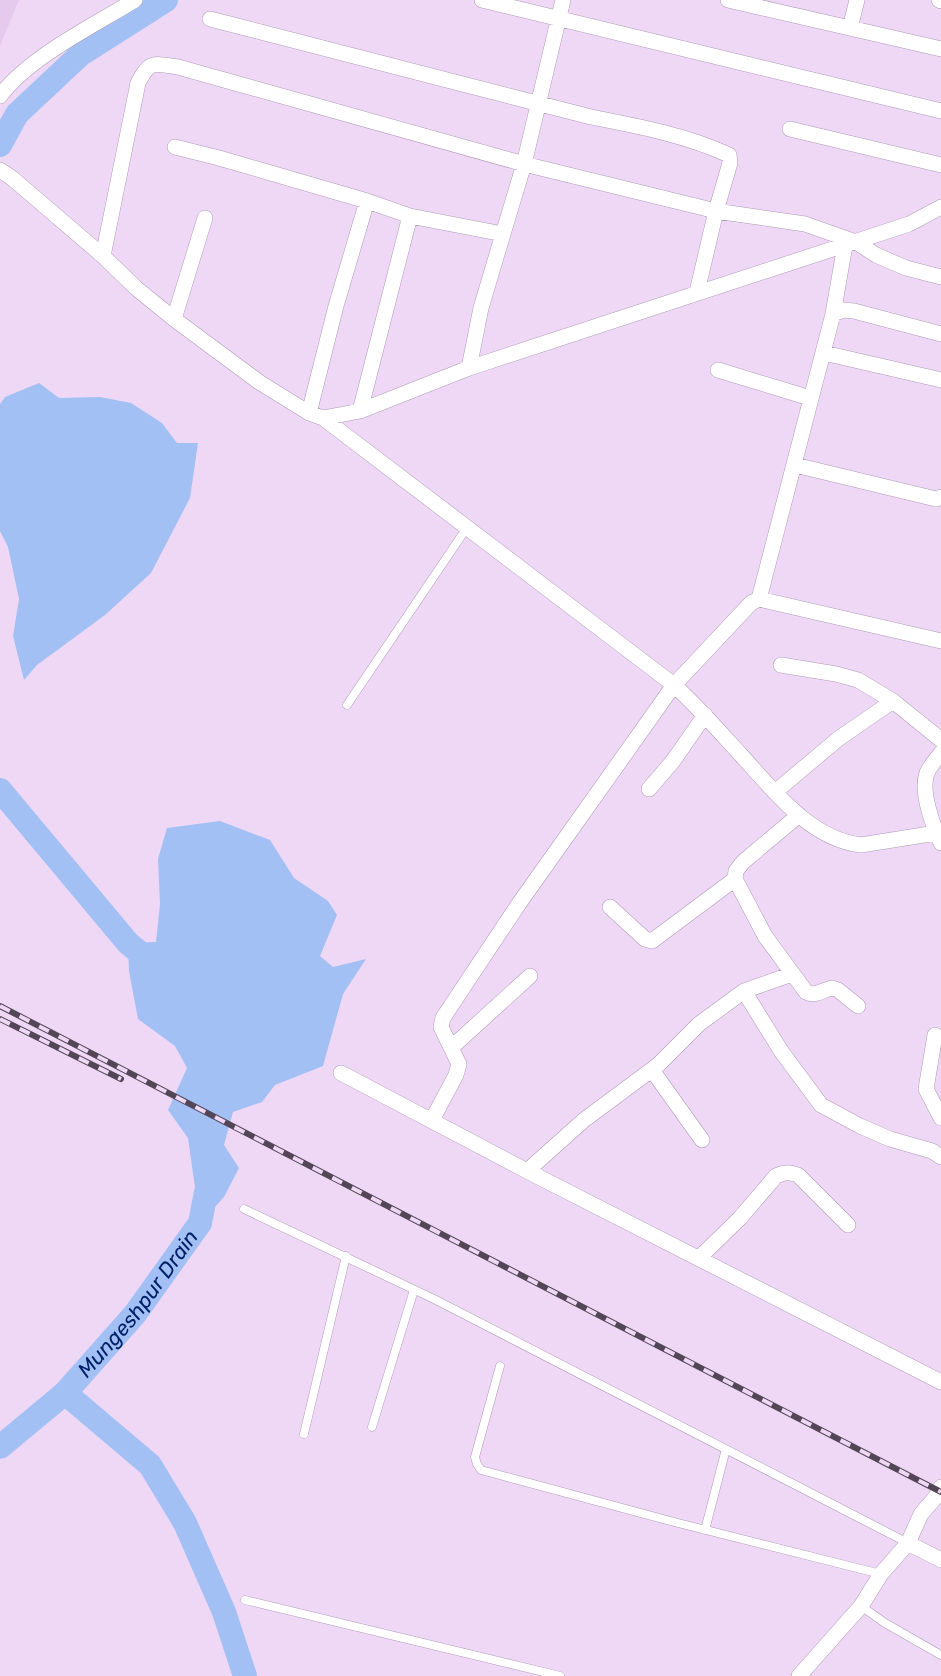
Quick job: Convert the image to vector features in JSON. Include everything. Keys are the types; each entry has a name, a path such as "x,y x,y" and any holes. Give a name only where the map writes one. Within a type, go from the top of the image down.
{"street":[{"path":"0,96 27,69 135,0"},
{"path":"482,0 941,111"},
{"path":"469,368 481,308 524,164 563,0"},
{"path":"728,0 941,49"},
{"path":"850,28 857,0"},
{"path":"210,19 538,104 677,137 729,155 730,163 697,292"},
{"path":"103,256 138,83 145,69 157,64 524,164 716,211 789,220 822,229 906,268 941,277"},
{"path":"790,129 941,165"},
{"path":"175,147 367,201 410,216 503,234"},
{"path":"6,174 174,319 259,382 309,413 323,418 674,685 705,715 775,792 799,815 827,834 861,845 938,838 925,792 925,782 928,770 941,753"},
{"path":"309,413 336,306 367,201"},
{"path":"323,418 360,411 469,368 909,224 941,207"},
{"path":"360,411 410,216"},
{"path":"174,319 205,218"},
{"path":"759,599 851,243"},
{"path":"834,314 843,310 854,311 941,333"},
{"path":"824,352 941,380"},
{"path":"718,370 810,398"},
{"path":"795,465 936,499 941,497"},
{"path":"432,1120 456,1076 459,1064 441,1027 443,1018 518,905 674,685 751,603 759,599 941,641"},
{"path":"782,665 858,680 893,701 941,740"},
{"path":"775,792 838,739 893,701"},
{"path":"649,789 673,761 705,715"},
{"path":"799,815 743,862 736,871 735,879 765,936 806,992 812,994 832,988 858,1006"},
{"path":"610,907 645,939 652,941 735,879"},
{"path":"527,1171 584,1120 652,1070 699,1024 744,991 792,974"},
{"path":"452,1047 530,976"},
{"path":"744,991 781,1051 821,1105 890,1139 938,1150"},
{"path":"935,1035 926,1089 941,1118"},
{"path":"652,1070 702,1140"},
{"path":"341,1073 527,1171 941,1382"},
{"path":"699,1258 740,1218 776,1176 782,1173 798,1174 848,1225"},
{"path":"799,1676 861,1606 881,1574 908,1543 921,1514 941,1488"},
{"path":"908,1543 941,1560"}],"lane":[{"path":"346,705 466,529"},
{"path":"244,1209 414,1290 908,1543"},
{"path":"304,1434 346,1256"},
{"path":"372,1427 414,1290"},
{"path":"500,1366 475,1457 481,1470 881,1574"},
{"path":"705,1530 726,1449"},
{"path":"245,1600 560,1676"},
{"path":"861,1606 885,1623 941,1655"}],"shaded area":[{"path":"0,0 19,0 0,46"}],"water":[{"path":"39,383 59,398 100,397 131,403 162,423 177,443 198,443 190,498 151,573 105,615 37,665 24,680 13,636 19,599 8,547 0,531 0,404 5,397"},
{"path":"220,821 270,840 294,878 328,901 337,915 320,956 333,967 366,959 343,994 323,1066 275,1085 262,1102 233,1112 224,1145 239,1168 224,1197 200,1223 188,1138 168,1110 187,1068 175,1046 138,1019 129,971 128,943 156,942 160,904 158,859 167,828"}],"waterway":[{"name":"Mungeshpur Drain","path":"0,145 17,114 81,54 166,0"},
{"name":"Mungeshpur Drain","path":"0,790 128,943 153,964"},
{"name":"Mungeshpur Drain","path":"0,1447 65,1393 135,1314 200,1223 206,1192"},
{"path":"65,1393 150,1465 185,1523 224,1612 245,1676"}],"railway":[{"path":"0,1006 941,1492"},
{"path":"0,1019 121,1079"}]}
